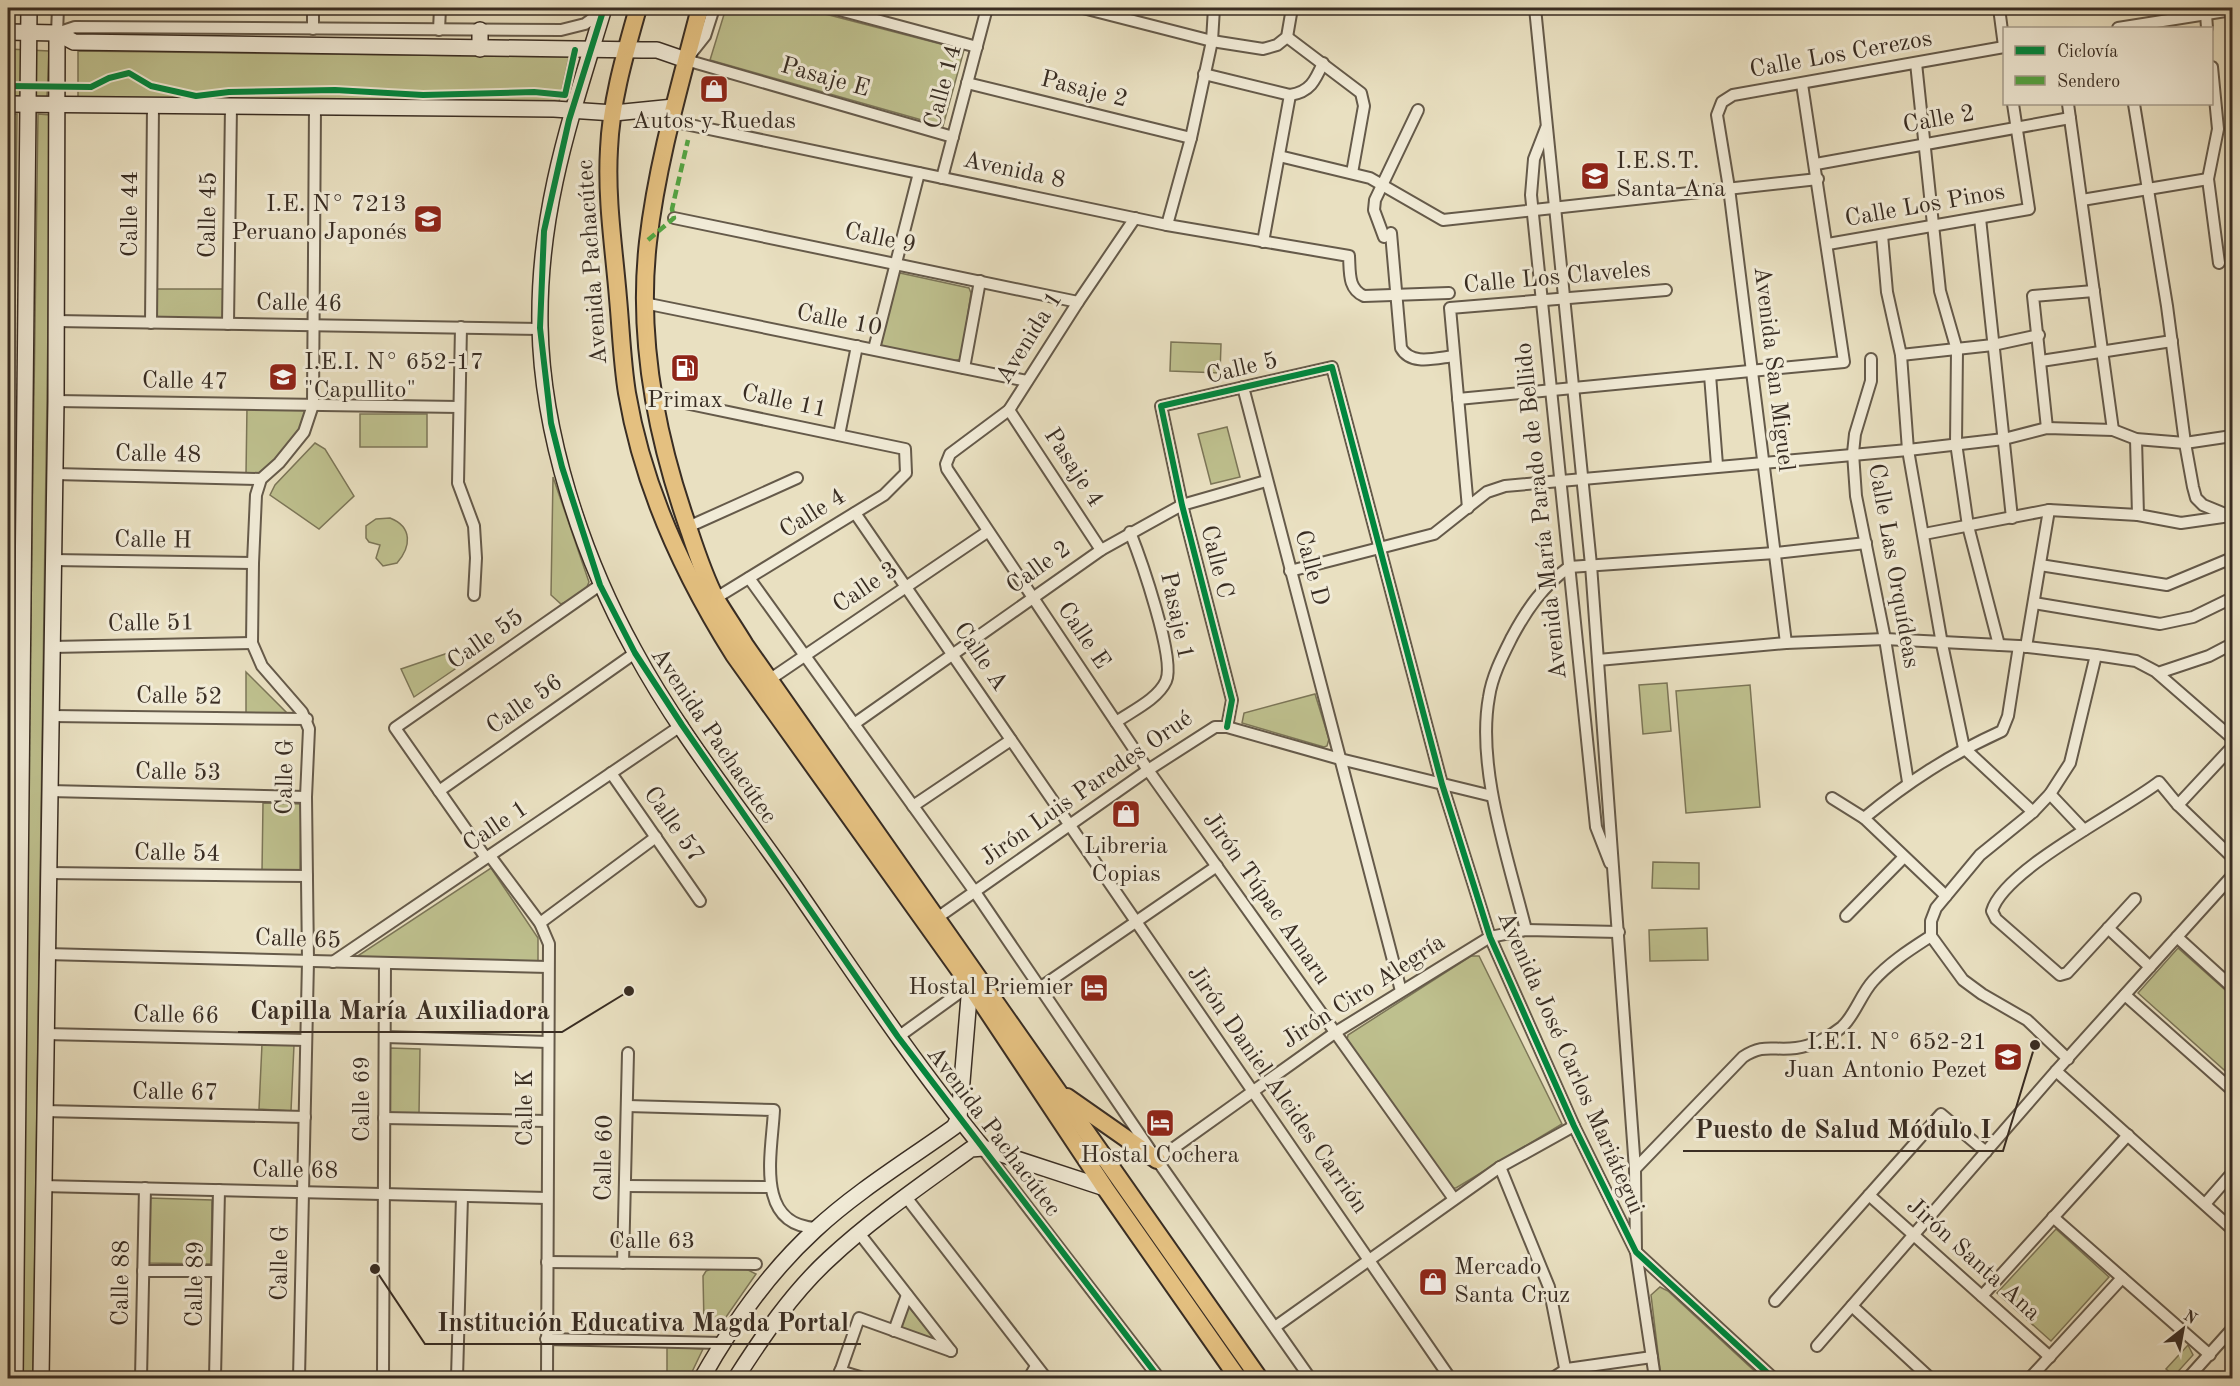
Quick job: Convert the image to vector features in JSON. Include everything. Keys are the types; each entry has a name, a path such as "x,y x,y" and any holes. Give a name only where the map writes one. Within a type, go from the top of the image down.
{"main road":[{"name":"Avenida Pachacútec","path":"638,8 626,49 614,112 609,148 610,198 623,358 637,439 668,534 702,602 734,655 1056,1089 1259,1378"},
{"name":"Avenida Pachacútec","path":"700,8 672,114 648,240 644,303 654,399 672,484 700,565 716,598 769,680 937,918 1105,1188 1239,1378"},
{"path":"1056,1089 1157,1160"}],"street":[{"path":"15,1378 29,8"},
{"path":"41,1378 42,1186 56,401 58,8"},
{"path":"313,8 313,29"},
{"path":"439,30 440,8"},
{"name":"Avenida Pachacútec","path":"686,60 705,36 714,8"},
{"path":"832,8 977,47"},
{"name":"Calle 14","path":"942,178 987,8"},
{"path":"1083,8 1212,41 1263,49 1277,45 1287,37 1292,8"},
{"path":"1167,225 1191,138 1212,41 1214,8"},
{"name":"Avenida María Parado de Bellido","path":"1535,8 1591,565 1635,1169 1636,1252 1654,1378"},
{"path":"1999,8 2003,38"},
{"path":"8,32 57,33 75,27 439,30 575,28 604,9"},
{"name":"Avenida Pachacútec","path":"604,9 572,110 544,231 540,328 552,423 562,467 600,585 635,653 682,725 898,1037 1154,1376"},
{"path":"2126,27 2232,10"},
{"path":"2206,14 2207,27"},
{"path":"480,30 480,49"},
{"path":"57,33 74,42 480,49 626,49 657,51 686,60"},
{"path":"1287,37 1360,93 1364,106 1352,173"},
{"name":"Calle Los Cerezos","path":"1722,102 1733,95 2003,46"},
{"name":"Pasaje E","path":"686,60 953,136"},
{"path":"1204,74 1290,95 1301,93 1312,86 1323,63"},
{"path":"1916,63 1940,291 1956,349 1956,443 1968,526 1999,645"},
{"name":"Pasaje 2","path":"967,83 1191,138"},
{"path":"1458,399 1844,362 1816,164 1802,84"},
{"path":"2213,85 2218,129 2208,179 2219,263"},
{"path":"1263,242 1290,95"},
{"name":"Avenida San Miguel","path":"1722,102 1717,115 1729,188 1786,643"},
{"path":"8,104 315,106 672,114"},
{"path":"2013,105 2017,127"},
{"path":"2068,105 2113,430"},
{"path":"2134,105 2172,341 2184,443 2196,498 2203,505 2231,515"},
{"name":"Calle 44","path":"151,323 153,106"},
{"name":"Calle 45","path":"228,324 231,106"},
{"path":"261,479 279,463 304,432 313,405 315,106"},
{"path":"1418,110 1381,183 1374,210 1388,235 1401,348 1412,360 1454,356 1468,508"},
{"name":"Avenida 8","path":"672,114 942,178 1167,225 1349,256 1351,284 1355,292 1364,297 1396,296"},
{"name":"Calle 2","path":"1816,164 2070,118"},
{"name":"Avenida María Parado de Bellido","path":"1547,124 1534,159 1533,209 1596,827 1609,859 1616,892"},
{"name":"Calle Los Pinos","path":"1828,244 2029,209 2017,127"},
{"path":"1279,156 1352,173 1381,183 1443,220 1818,179"},
{"path":"874,349 919,173"},
{"path":"2082,200 2208,179"},
{"name":"Calle 9","path":"674,218 1078,302"},
{"name":"Avenida 1","path":"946,464 950,454 1010,410 1078,302 1135,218"},
{"path":"1980,218 2012,518"},
{"path":"1882,235 1887,292 1901,355 1908,450 1942,644 1964,748 2033,812"},
{"path":"964,368 980,281"},
{"name":"Calle Los Claveles","path":"1454,356 1450,308 1666,290"},
{"path":"2047,428 2039,335 2033,296 2094,291"},
{"path":"1396,296 1449,293"},
{"name":"Calle 10","path":"644,303 1027,381"},
{"name":"Calle 46","path":"56,321 540,328"},
{"path":"461,327 458,483 474,526 476,558 474,596"},
{"path":"1901,355 1993,345 2039,335"},
{"path":"2041,361 2172,341"},
{"path":"839,435 857,346"},
{"name":"Calle Las Orquídeas","path":"1870,359 1869,388 1859,419 1853,453 1856,496 1885,639 1908,782"},
{"name":"Calle 5","path":"1161,406 1332,367"},
{"name":"Avenida José Carlos Mariátegui","path":"1332,367 1443,784 1490,937 1575,1126 1636,1252"},
{"path":"1710,375 1717,465"},
{"name":"Calle D","path":"1243,387 1401,991"},
{"name":"Calle 11","path":"654,399 666,399 904,449"},
{"name":"Calle 47","path":"56,401 459,407"},
{"name":"Calle C","path":"1161,406 1182,506 1232,700 1227,727"},
{"name":"Pasaje 4","path":"1010,410 1101,550"},
{"path":"1290,571 1434,534 1487,492 1505,486 1717,465 1908,450 2004,439 2047,428 2113,430 2136,439 2184,443 2232,436"},
{"path":"2136,439 2138,515"},
{"name":"Calle 4","path":"716,598 855,513 899,483 906,473 904,449"},
{"name":"Calle E","path":"946,464 950,477 1148,770"},
{"name":"Calle 48","path":"55,474 261,479"},
{"path":"688,527 797,478"},
{"name":"Calle G","path":"261,479 256,495 252,643 262,666 307,719 309,729 306,797 308,961 299,1378"},
{"name":"Calle 2","path":"854,724 1130,532 1182,506 1266,481"},
{"path":"1924,534 2049,510 2138,515 2181,523 2231,515"},
{"path":"1864,818 1908,782 1964,748 2002,731 2008,716 2034,603 2049,510"},
{"name":"Calle A","path":"855,513 1070,825"},
{"name":"Calle 3","path":"769,680 987,532"},
{"name":"Pasaje 1","path":"1116,723 1160,691 1169,668 1143,565 1130,532"},
{"path":"1526,930 1492,796 1487,735 1488,697 1497,670 1527,608 1569,567 1775,553 1866,543"},
{"path":"2040,565 2167,585 2232,558"},
{"name":"Calle H","path":"53,560 253,563"},
{"path":"749,578 975,892 1157,1160 1310,1378"},
{"name":"Calle 55","path":"439,791 395,728 600,585"},
{"path":"2034,603 2160,624 2193,617 2232,598"},
{"path":"1598,660 1786,643 1885,639 1942,644 1999,645 2096,655 2136,661 2158,673 2232,738"},
{"name":"Calle 51","path":"52,646 252,643"},
{"path":"2158,673 2209,656 2232,644"},
{"name":"Calle 56","path":"439,791 635,653"},
{"path":"2068,1059 2028,1020 1982,994 1963,980 1931,936 1931,921 1936,908 1980,855 2033,812 2050,794 2070,763 2096,655"},
{"name":"Calle 52","path":"51,716 307,719"},
{"name":"Calle 1","path":"333,962 682,725"},
{"name":"Jirón Luis Paredes Orué","path":"937,918 1206,731 1227,727 1340,759 1492,796"},
{"path":"913,806 1011,740"},
{"path":"2178,805 2232,747"},
{"name":"Jirón Túpac Amaru","path":"1148,770 1454,1199"},
{"name":"Calle 57","path":"611,773 700,900"},
{"path":"2135,899 2067,973 2060,975 1996,919 1992,911 1995,901 2018,878 2084,830 2159,782 2178,805 2232,857"},
{"name":"Calle 53","path":"49,791 306,797"},
{"path":"439,791 488,857"},
{"path":"2050,794 2084,830"},
{"path":"1832,798 1864,818 1903,858 1946,896"},
{"name":"Jirón Daniel Alcides Carrión","path":"1070,825 1450,1378"},
{"path":"540,923 656,837"},
{"name":"Calle K","path":"488,857 540,923 549,944 547,1378"},
{"path":"1846,916 1903,858"},
{"path":"1041,987 1217,866"},
{"name":"Calle 54","path":"48,873 307,876"},
{"path":"1817,1346 2056,1071 2232,876"},
{"path":"2108,928 2150,967"},
{"name":"Jirón Ciro Alegría","path":"1157,1160 1336,1032 1490,937 1526,930 1619,932"},
{"path":"1635,1169 1743,1057 1755,1049 1796,1048 1811,1044 1842,1026 1872,981 1901,955 1931,936"},
{"path":"2177,937 2232,987"},
{"name":"Calle 65","path":"46,954 548,968"},
{"name":"Calle 69","path":"383,1378 385,963"},
{"path":"898,1037 975,982"},
{"path":"702,1378 722,1342 772,1274 816,1228 954,1127 959,1119 975,982"},
{"path":"2125,995 2232,1090"},
{"name":"Calle 66","path":"45,1034 306,1040"},
{"path":"385,1037 548,1042"},
{"name":"Calle 60","path":"623,1263 628,1053"},
{"path":"2056,1071 2232,1229"},
{"path":"627,1106 774,1110 770,1187 778,1209 804,1228 816,1228"},
{"name":"Calle 67","path":"44,1111 305,1117"},
{"path":"1775,1301 1941,1114 1986,1152"},
{"path":"384,1118 547,1120"},
{"path":"1275,1327 1500,1167 1575,1126"},
{"path":"1982,1296 2128,1135"},
{"path":"736,1378 795,1296 828,1261 859,1233 971,1149 983,1148 1105,1188"},
{"path":"1500,1167 1549,1287 1567,1374"},
{"path":"2205,1204 2232,1173"},
{"name":"Calle 68","path":"42,1186 547,1198"},
{"path":"625,1186 770,1187"},
{"name":"Calle 88","path":"141,1378 144,1188"},
{"name":"Calle 89","path":"215,1378 219,1190"},
{"name":"Jirón Santa Ana","path":"1869,1195 2050,1357"},
{"path":"457,1378 462,1196"},
{"path":"906,1197 1046,1378"},
{"path":"2053,1217 2210,1355"},
{"path":"859,1233 951,1351 859,1318 839,1375 863,1378"},
{"path":"1636,1252 1773,1378"},
{"name":"Calle 63","path":"547,1262 756,1264"},
{"path":"143,1271 217,1271"},
{"path":"2030,1378 2122,1278"},
{"path":"894,1330 907,1295"},
{"path":"1852,1306 1930,1378"},
{"path":"2188,1378 2232,1329"},
{"path":"546,1339 722,1342"},
{"path":"1553,1378 1652,1357"},
{"path":"1029,1378 1036,1365"}],"green space":[{"path":"726,8 802,8 964,50 943,126 710,60"},
{"path":"8,49 49,51 47,97 8,97"},
{"path":"78,51 569,57 559,102 78,98"},
{"path":"8,114 17,114 8,1025"},
{"path":"38,114 51,115 33,1378 20,1378"},
{"path":"900,273 969,288 971,293 961,359 953,361 883,348 879,343 896,275"},
{"path":"155,289 225,289 224,320 155,320"},
{"path":"1171,342 1221,344 1220,373 1170,371"},
{"path":"308,406 302,430 277,459 260,473 246,474 247,407"},
{"path":"360,414 427,414 427,447 360,447"},
{"path":"1227,427 1240,477 1211,484 1198,434"},
{"path":"315,443 325,449 354,496 319,529 270,495 275,485"},
{"path":"553,477 589,582 584,594 561,604 551,595"},
{"path":"390,518 403,527 407,544 397,563 383,566 376,558 380,545 369,542 366,538 366,526 376,519"},
{"path":"448,653 455,669 414,697 401,669"},
{"path":"246,672 289,715 246,713"},
{"path":"1667,683 1671,731 1643,734 1639,685"},
{"path":"1750,685 1760,807 1686,813 1676,691"},
{"path":"1315,694 1329,739 1327,746 1242,723 1244,713"},
{"path":"263,803 301,804 300,873 262,872"},
{"path":"1653,862 1699,863 1699,889 1652,888"},
{"path":"491,868 538,938 538,962 353,959"},
{"path":"1707,928 1708,960 1650,961 1649,930"},
{"path":"2178,948 2232,996 2232,1077 2138,993"},
{"path":"1471,956 1479,956 1562,1124 1456,1188 1448,1188 1347,1040 1348,1035"},
{"path":"262,1044 294,1045 291,1111 259,1109"},
{"path":"390,1048 420,1049 419,1114 389,1113"},
{"path":"149,1198 212,1200 211,1264 148,1263"},
{"path":"2056,1229 2109,1277 2051,1341 1997,1293"},
{"path":"711,1269 746,1269 756,1274 717,1330 707,1328 704,1324 703,1276"},
{"path":"1660,1287 1668,1291 1762,1378 1661,1378 1651,1295"},
{"path":"908,1306 939,1343 900,1329"},
{"path":"2188,1345 2193,1355 2174,1376 2166,1369"},
{"path":"667,1347 703,1349 689,1378 667,1378"}],"marked path":[{"path":"648,240 674,218 672,209 688,140"}],"cycle path":[{"path":"604,8 569,120 544,231 540,328 551,423 562,467 600,585 635,653 682,725 898,1037 1159,1378"},
{"path":"8,86 91,87 109,78 129,73 151,86 196,96 229,92 335,90 423,95 534,92 565,95 575,50"},
{"path":"1227,727 1232,700 1182,505 1161,406 1332,367 1442,784 1490,937 1574,1126 1636,1252 1773,1378"}],"place":[{"name":"Autos y Ruedas","path":"714,89"},
{"name":"I.E.S.T. Santa Ana","path":"1595,176"},
{"name":"I.E. N° 7213 Peruano Japonés","path":"428,219"},
{"name":"Primax","path":"685,368"},
{"name":"I.E.I. N° 652-17 \"Capullito\"","path":"283,377"},
{"name":"Libreria Copias","path":"1126,814"},
{"name":"Hostal Priemier","path":"1094,988"},
{"name":"Capilla María Auxiliadora","path":"629,991"},
{"name":"Puesto de Salud Módulo I","path":"2035,1045"},
{"name":"I.E.I. N° 652-21 Juan Antonio Pezet","path":"2008,1057"},
{"name":"Hostal Cochera","path":"1160,1123"},
{"name":"Institución Educativa Magda Portal","path":"375,1269"},
{"name":"Mercado Santa Cruz","path":"1433,1282"}]}
